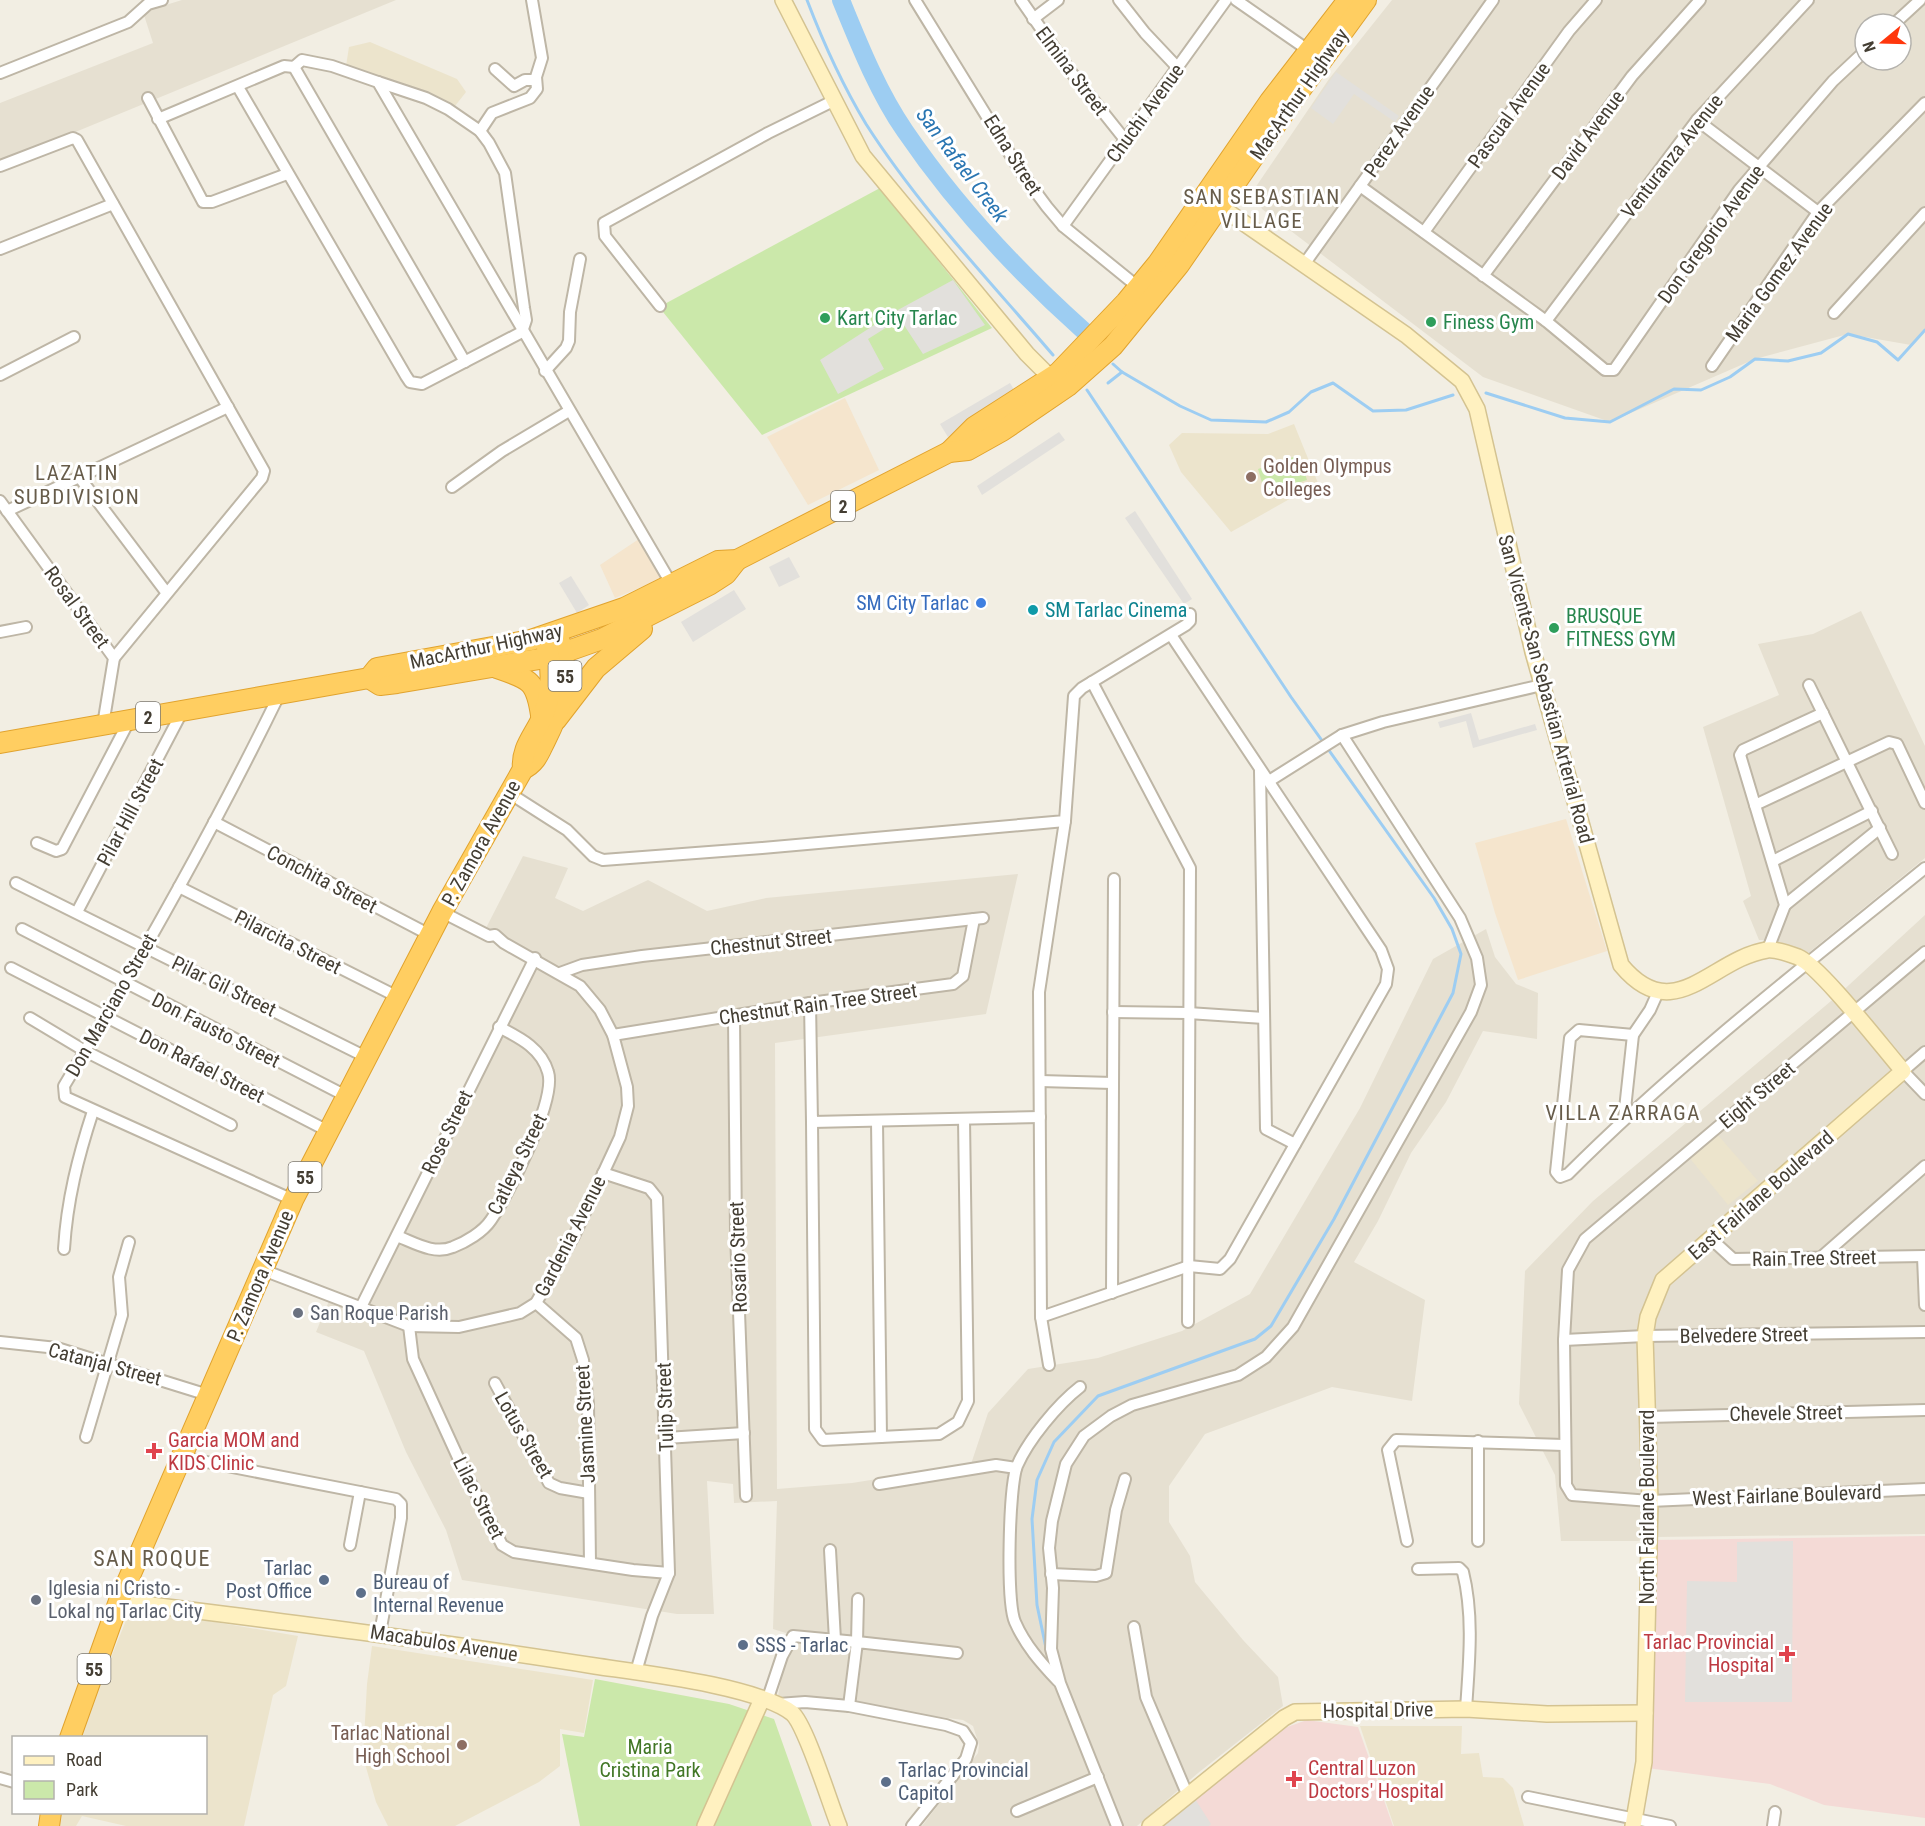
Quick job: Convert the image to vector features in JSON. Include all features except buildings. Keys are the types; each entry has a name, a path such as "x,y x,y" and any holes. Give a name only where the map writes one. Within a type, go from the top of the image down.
{"highway":[{"name":"MacArthur Highway","path":"369,678 377,668 551,634 624,608 718,561 737,560 949,452 976,447 1051,399 1088,370 1113,346 1161,289 1212,201 1308,50 1348,0"},
{"name":"MacArthur Highway","path":"949,452 974,427 1051,378 1080,352 1212,201 1366,0"},
{"name":"MacArthur Highway","path":"0,743 369,678 381,685 557,655 602,639 666,609 726,574 737,560"},
{"path":"494,667 524,677 534,686 549,720 596,668 666,609"},
{"name":"P. Zamora Avenue","path":"70,1736 119,1601 293,1200 442,912 523,769 533,764 549,720 565,692 551,634"}],"street":[{"path":"0,73 128,22 148,4 162,0"},
{"path":"480,131 492,113 534,95 542,58 532,0"},
{"path":"783,0 863,156 1027,354 1051,378"},
{"name":"Edna Street","path":"915,0 1021,172 1063,226 1138,287"},
{"name":"Elmina Street","path":"1022,0 1071,72 1126,141"},
{"path":"1033,19 1058,0"},
{"path":"1119,0 1178,69"},
{"name":"Chuchi Avenue","path":"1063,226 1226,0"},
{"path":"1236,0 1308,50"},
{"name":"Perez Avenue","path":"1305,263 1493,0"},
{"name":"Pascual Avenue","path":"1424,232 1569,31 1596,0"},
{"name":"David Avenue","path":"1483,276 1632,76 1700,0"},
{"name":"Venturanza Avenue","path":"1546,321 1697,120 1808,0"},
{"path":"1907,12 1920,0"},
{"path":"158,119 284,66 294,67 301,61 308,60 426,98 448,109 480,131 505,173 526,320 522,332 427,383 410,382 238,87"},
{"name":"Don Gregorio Avenue","path":"1546,321 1605,370 1614,370 1739,190 1833,81 1853,62"},
{"path":"294,67 465,362"},
{"path":"495,69 514,86 525,80 536,80"},
{"path":"378,82 522,332 672,585"},
{"path":"148,98 203,202 212,202 287,174"},
{"path":"660,306 605,236 604,223 741,147 833,101"},
{"name":"Maria Gomez Avenue","path":"1712,366 1818,212 1925,103"},
{"path":"1697,120 1818,212"},
{"path":"0,166 75,138 263,468 262,478 114,658"},
{"path":"1360,186 1546,321"},
{"name":"San Vicente-San Sebastian Arterial Road","path":"1212,201 1305,263 1406,335 1462,381 1477,409 1542,685 1618,956 1621,965 1634,981 1658,992"},
{"path":"0,249 113,204"},
{"path":"1834,313 1925,213"},
{"path":"545,371 566,348 569,341 570,312 580,259"},
{"path":"0,375 74,337"},
{"path":"7,511 228,407"},
{"path":"452,487 502,450 569,411"},
{"path":"80,478 166,592"},
{"name":"Rosal Street","path":"0,501 114,658 104,725"},
{"path":"1049,1365 1041,1317 1039,992 1065,821 1073,702 1077,692 1189,623 1190,614"},
{"path":"0,632 26,627"},
{"path":"1041,1317 1189,1266 1220,1269 1230,1259 1386,984 1388,969 1381,950 1171,635"},
{"path":"1092,682 1190,868 1188,1322"},
{"path":"1269,781 1316,753 1339,736 1383,722 1542,685"},
{"path":"1809,685 1892,854"},
{"name":"Don Marciano Street","path":"280,693 179,887 64,1086 65,1097 93,1111 293,1200"},
{"name":"Pilar Hill Street","path":"77,912 182,712"},
{"path":"1785,906 1741,760 1743,750 1823,713"},
{"path":"37,843 56,851 62,849 129,721"},
{"path":"1117,1826 1060,1683 1051,1648 1049,1548 1052,1521 1066,1464 1074,1450 1096,1426 1132,1405 1238,1375 1266,1357 1293,1327 1471,1012 1481,985 1477,958 1460,918 1339,736"},
{"path":"1755,804 1883,744 1894,742 1925,803"},
{"path":"1260,771 1266,1129 1295,1144"},
{"path":"509,793 567,830 593,856 603,860 762,849 1065,821"},
{"path":"1773,861 1872,811"},
{"name":"Conchita Street","path":"214,822 430,936"},
{"path":"1768,950 1785,906 1880,828"},
{"path":"1633,1035 1579,1030 1570,1038 1556,1172 1560,1177 1568,1174 1624,1118 1807,962 1925,868"},
{"path":"1112,1293 1114,879"},
{"name":"Pilar Gil Street","path":"16,883 366,1057"},
{"name":"Pilarcita Street","path":"179,887 398,997"},
{"name":"Gardenia Avenue","path":"263,1270 409,1326 459,1327 520,1312 537,1303 574,1236 620,1137 628,1106 621,1055 614,1035 600,1010 580,986 535,958 504,943 497,945 491,943 489,936 442,912"},
{"name":"Chestnut Street","path":"560,973 582,965 642,956 979,918"},
{"name":"Chestnut Rain Tree Street","path":"614,1035 810,1003 959,982 963,976 979,918"},
{"name":"Don Fausto Street","path":"22,929 346,1096"},
{"path":"1624,1118 1633,1035 1650,1010 1658,992 1676,992 1690,987 1737,960 1768,950 1799,957 1807,962 1925,1094"},
{"name":"Eight Street","path":"1564,1445 1564,1340 1568,1270 1585,1239 1925,952"},
{"name":"Rose Street","path":"361,1307 535,958"},
{"name":"Don Rafael Street","path":"12,968 328,1131"},
{"path":"810,1003 815,1430 823,1440 948,1431 958,1422 968,1401 964,1119"},
{"path":"1113,1012 1188,1013 1264,1018"},
{"name":"Rosario Street","path":"734,1017 736,1233 746,1496"},
{"path":"30,1018 85,1051 231,1125"},
{"name":"Catleya Street","path":"397,1236 432,1250 452,1248 476,1234 490,1222 541,1122 550,1090 548,1072 536,1050 525,1040 499,1027"},
{"path":"1903,1071 1925,1052"},
{"name":"East Fairlane Boulevard","path":"1645,1336 1648,1317 1663,1280 1903,1071"},
{"path":"1040,1080 1113,1083"},
{"path":"64,1249 67,1203 76,1161 93,1111"},
{"path":"812,1122 1040,1117"},
{"path":"877,1121 881,1437"},
{"path":"1819,1259 1925,1166"},
{"name":"Tulip Street","path":"603,1173 649,1188 657,1198 669,1573 652,1616 636,1672"},
{"name":"Rain Tree Street","path":"1710,1238 1733,1259 1924,1257"},
{"path":"87,1437 123,1315 119,1277 129,1242"},
{"path":"1924,1257 1925,1305"},
{"name":"Jasmine Street","path":"537,1303 576,1338 583,1360 588,1404 590,1563"},
{"name":"Lilac Street","path":"409,1326 413,1359 461,1464 502,1545 514,1552 669,1573"},
{"name":"Belvedere Street","path":"1564,1340 1645,1336 1925,1332"},
{"name":"North Fairlane Boulevard","path":"1634,1821 1644,1762 1650,1501 1645,1336"},
{"name":"Catanjal Street","path":"0,1342 57,1348 109,1362 208,1395"},
{"name":"Lotus Street","path":"495,1383 549,1483 560,1488 589,1493"},
{"path":"1060,1683 1034,1656 1014,1620 1009,1586 1010,1549 1016,1468 1063,1403 1080,1387"},
{"name":"Chevele Street","path":"1648,1417 1925,1410"},
{"path":"666,1438 744,1433"},
{"path":"1407,1541 1388,1450 1391,1444 1402,1438 1564,1445"},
{"path":"1478,1441 1478,1541"},
{"name":"West Fairlane Boulevard","path":"1564,1445 1566,1485 1572,1495 1650,1501 1925,1489"},
{"path":"181,1457 396,1499 401,1504 401,1518 380,1633"},
{"path":"879,1484 996,1465 1016,1468"},
{"path":"1051,1574 1096,1576 1106,1574 1116,1510 1125,1479"},
{"path":"350,1545 360,1492"},
{"path":"830,1550 835,1640"},
{"path":"1418,1569 1459,1568 1463,1572 1468,1599 1467,1709"},
{"path":"849,1706 857,1642 858,1599"},
{"name":"Macabulos Avenue","path":"119,1601 380,1633 636,1672 721,1688 769,1701"},
{"path":"1134,1627 1146,1697 1188,1796"},
{"path":"705,1826 769,1701 782,1656 793,1636 957,1653"},
{"path":"769,1701 849,1706 956,1727 968,1737 970,1743 966,1759 912,1826"},
{"path":"769,1701 795,1716 800,1724 838,1826"},
{"name":"Hospital Drive","path":"1150,1826 1284,1718 1295,1713 1467,1709 1547,1714 1645,1713"},
{"path":"1017,1811 1098,1777"},
{"path":"1528,1797 1634,1821 1670,1826"},
{"path":"1773,1826 1775,1812"}],"shaded area":[{"path":"182,0 396,0 0,163 0,103 153,43 143,12"},
{"name":"SAN SEBASTIAN VILLAGE","path":"1392,0 1925,0 1925,330 1911,345 1848,334 1755,359 1610,422 1483,377 1262,209 1255,188 1329,79"},
{"path":"370,42 457,79 466,92 455,106 346,66 349,47"},
{"path":"1336,72 1399,116 1395,122 1354,94 1333,124 1311,108"},
{"path":"953,280 985,325 923,354 900,319 868,339 884,369 838,394 820,360 896,311"},
{"path":"1010,383 1017,395 948,437 940,424"},
{"path":"845,398 879,470 808,505 767,437"},
{"name":"Golden Olympus Colleges","path":"1294,424 1318,483 1231,532 1181,472 1169,445 1182,433 1268,434"},
{"path":"1059,432 1065,440 982,495 977,486"},
{"path":"1135,511 1192,599 1184,604 1125,518"},
{"path":"639,539 664,578 615,598 600,565"},
{"path":"789,557 800,577 779,587 769,567"},
{"path":"571,576 589,605 577,613 559,583"},
{"path":"734,590 746,609 693,642 681,622"},
{"path":"1861,611 1925,746 1925,858 1807,954 1768,940 1759,940 1743,901 1751,896 1703,727 1779,695 1758,644 1813,634"},
{"path":"1471,713 1479,740 1535,724 1537,730 1473,748 1466,721 1440,728 1438,722"},
{"path":"1566,819 1607,951 1518,980 1495,913 1475,843"},
{"path":"523,856 568,868 555,898 583,911 648,880 707,911 766,898 1018,874 986,1014 775,1043 777,1489 852,1483 971,1464 988,1413 1028,1369 1098,1358 1182,1331 1250,1294 1360,1108 1433,959 1486,929 1495,957 1516,984 1538,993 1537,1039 1483,1031 1446,1102 1411,1153 1378,1221 1354,1262 1425,1300 1412,1401 1332,1387 1205,1434 1169,1486 1169,1522 1190,1556 1195,1582 1243,1640 1278,1677 1283,1706 1198,1773 1137,1826 922,1826 978,1753 979,1745 973,1726 963,1720 778,1696 789,1634 773,1629 777,1501 734,1503 733,1484 707,1481 714,1614 677,1614 462,1580 446,1530 406,1452 364,1351 316,1332 329,1301 362,1311 533,952 485,930"},
{"path":"1925,915 1925,1534 1654,1537 1638,1541 1561,1541 1555,1475 1519,1404 1525,1271 1593,1201 1837,996"},
{"path":"1717,1134 1758,1181 1728,1205 1688,1156"},
{"name":"Tarlac Provincial Hospital","path":"1925,1536 1925,1818 1824,1805 1770,1784 1647,1768 1653,1540"},
{"path":"1793,1541 1792,1702 1685,1702 1687,1581 1737,1582 1737,1542"},
{"path":"131,1608 298,1636 286,1686 273,1695 244,1826 126,1826 82,1816 76,1826 56,1826 59,1814 207,1814 207,1736 79,1736"},
{"name":"Tarlac National High School","path":"372,1646 593,1680 584,1733 560,1729 560,1766 539,1782 455,1826 388,1826 376,1802 363,1757 367,1684"},
{"name":"Central Luzon Doctors' Hospital","path":"1307,1720 1358,1727 1393,1826 1153,1826 1273,1732"},
{"path":"1360,1726 1462,1726 1461,1754 1479,1753 1483,1777 1503,1778 1513,1788 1524,1826 1394,1826"},
{"path":"1195,1799 1211,1824 1209,1826 1165,1826 1163,1822"}],"green space":[{"name":"Kart City Tarlac","path":"880,188 992,328 762,435 659,307"},
{"path":"1299,455 1307,480 1265,493 1258,469"},
{"name":"Maria Cristina Park","path":"595,1679 729,1704 774,1719 812,1826 580,1826 562,1734 584,1737"}],"waterway":[{"path":"807,0 849,94 887,155 955,243 1053,355"},
{"name":"San Rafael Creek","path":"841,0 886,100 925,159 966,211 1011,261 1084,331"},
{"path":"1486,393 1565,418 1610,422 1674,389 1701,390 1730,377 1755,359 1788,361 1821,353 1848,334 1877,342 1898,360 1925,330"},
{"path":"1113,364 1122,372 1180,406 1211,420 1266,422 1289,412 1311,392 1333,383 1373,411 1406,410 1453,395"},
{"path":"1108,383 1122,372"},
{"path":"1046,1648 1037,1605 1032,1519 1037,1480 1054,1442 1098,1396 1255,1339 1271,1326 1334,1219 1453,993 1461,954 1452,929 1434,898 1291,697 1087,390"}],"place":[{"name":"Kart City Tarlac","path":"825,318"},
{"name":"Finess Gym","path":"1431,322"},
{"name":"Golden Olympus Colleges","path":"1251,477"},
{"name":"SM City Tarlac","path":"981,603"},
{"name":"SM Tarlac Cinema","path":"1033,610"},
{"name":"BRUSQUE FITNESS GYM","path":"1554,628"},
{"name":"San Roque Parish","path":"298,1313"},
{"name":"Garcia MOM and KIDS Clinic","path":"154,1451"},
{"name":"Tarlac Post Office","path":"324,1580"},
{"name":"Bureau of Internal Revenue","path":"361,1593"},
{"name":"Iglesia ni Cristo - Lokal ng Tarlac City","path":"36,1600"},
{"name":"SSS - Tarlac","path":"743,1645"},
{"name":"Tarlac Provincial Hospital","path":"1787,1654"},
{"name":"Tarlac National High School","path":"462,1745"},
{"name":"Central Luzon Doctors' Hospital","path":"1294,1779"},
{"name":"Tarlac Provincial Capitol","path":"886,1782"}],"district":[{"name":"SAN SEBASTIAN VILLAGE","path":"1262,209"},
{"name":"LAZATIN SUBDIVISION","path":"77,485"},
{"name":"VILLA ZARRAGA","path":"1623,1113"},
{"name":"SAN ROQUE","path":"152,1558"}]}
